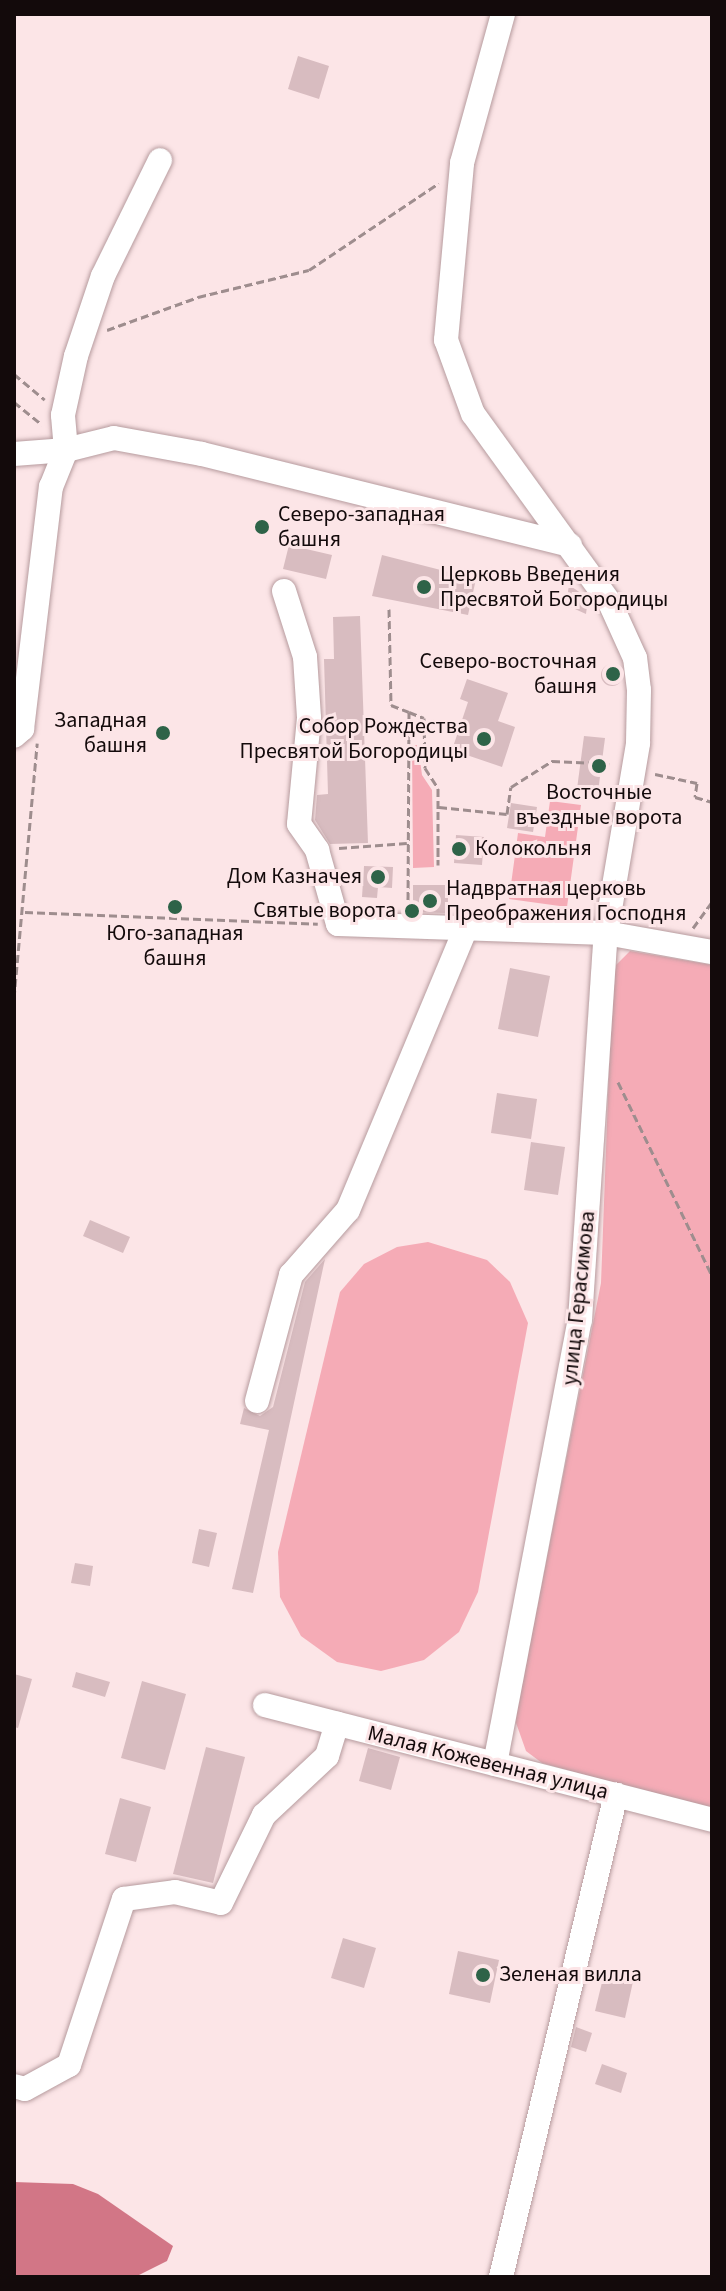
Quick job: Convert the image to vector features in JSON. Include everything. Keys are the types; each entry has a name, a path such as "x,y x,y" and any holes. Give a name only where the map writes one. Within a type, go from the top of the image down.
{"street":[{"name":"улица Герасимова","path":"495,1764 576,1349 606,933 638,743 639,690 623,628 570,545 473,414 451,360 451,238 462,163 503,14"},
{"path":"18,733 51,487 66,450 63,415 103,276 160,160"},
{"path":"14,454 66,450 114,438 202,454 570,545"},
{"path":"284,591 305,657 309,718 299,824 317,850 338,924 408,929 606,933 712,952"},
{"path":"257,1401 291,1275 348,1210 465,930"},
{"name":"Малая Кожевенная улица","path":"265,1705 712,1820"},
{"path":"14,2086 25,2089 69,2065 124,1899 175,1892 221,1903 264,1815 327,1756 337,1724"},
{"path":"501,2277 616,1795"}],"path":[{"path":"101,333 131,317 309,270 462,163"},
{"path":"14,374 63,415"},
{"path":"14,402 66,450"},
{"path":"389,609 391,705 424,718 425,768 438,788 438,865"},
{"path":"408,929 409,712"},
{"path":"14,998 25,912 37,742 18,733"},
{"path":"439,807 507,814 511,787 552,761 597,763"},
{"path":"663,775 697,783 695,797 712,802"},
{"path":"317,850 407,843"},
{"path":"686,947 712,902"},
{"path":"25,912 338,924"},
{"path":"597,1052 623,1088 712,1276"}],"shaded area":[{"path":"412,745 418,745 422,775 432,790 434,867 413,868"},
{"path":"550,801 581,805 567,907 509,899 518,833 545,837"},
{"path":"630,951 712,965 712,1810 542,1763 526,1751 515,1720 601,1283 612,990 616,965"},
{"path":"428,1242 487,1260 510,1282 528,1323 478,1592 459,1632 424,1660 381,1671 337,1662 301,1636 280,1597 278,1552 340,1292 364,1264 397,1247"},
{"path":"14,2182 73,2184 98,2194 173,2246 167,2261 135,2277 14,2277"}],"building":[{"path":"298,56 329,66 319,99 288,89"},
{"path":"289,545 332,555 326,579 283,569"},
{"name":"Церковь Введения Пресвятой Богородицы","path":"382,555 476,579 468,615 372,596"},
{"path":"569,585 588,598 586,614 566,605"},
{"path":"360,616 368,843 330,844 315,820 317,795 328,794 324,659 334,659 333,617"},
{"name":"Северо-восточная башня","path":"612,664 620,667 623,675 620,683 612,686 604,683 601,675 604,667"},
{"name":"Собор Рождества Пресвятой Богородицы","path":"467,679 508,693 498,721 515,727 502,767 452,750 468,702 460,699"},
{"name":"Восточные въездные ворота","path":"584,736 605,738 598,792 577,789"},
{"path":"511,803 537,807 533,832 507,828"},
{"path":"456,835 484,837 482,865 454,863"},
{"name":"Дом Казначея","path":"364,866 393,867 392,888 378,887 377,898 362,897"},
{"name":"Надвратная церковь Преображения Господня","path":"413,885 448,885 448,913 413,912"},
{"path":"510,968 550,976 538,1037 498,1029"},
{"path":"497,1093 537,1099 531,1139 491,1133"},
{"path":"531,1142 565,1147 558,1195 524,1190"},
{"path":"90,1220 130,1237 123,1253 83,1236"},
{"path":"325,1259 253,1593 232,1589 269,1430 240,1424 244,1408 260,1416 273,1407 305,1282"},
{"path":"199,1529 217,1533 209,1567 192,1563"},
{"path":"75,1563 93,1566 90,1586 71,1583"},
{"path":"76,1672 110,1682 105,1697 72,1687"},
{"path":"14,1674 32,1679 18,1728 14,1727"},
{"path":"142,1681 186,1694 165,1770 121,1758"},
{"path":"206,1747 245,1757 213,1883 173,1874"},
{"path":"368,1748 400,1757 391,1790 359,1781"},
{"path":"120,1798 151,1807 136,1862 105,1854"},
{"path":"343,1938 376,1948 364,1988 331,1978"},
{"path":"458,1951 499,1960 490,2003 449,1994"},
{"path":"605,1970 634,1977 625,2018 595,2011"},
{"path":"576,2027 592,2033 586,2052 571,2047"},
{"path":"602,2064 627,2073 621,2093 595,2084"}],"place":[{"name":"Северо-западная башня","path":"262,527"},
{"name":"Церковь Введения Пресвятой Богородицы","path":"424,587"},
{"name":"Северо-восточная башня","path":"613,674"},
{"name":"Западная башня","path":"163,733"},
{"name":"Собор Рождества Пресвятой Богородицы","path":"484,739"},
{"name":"Восточные въездные ворота","path":"599,766"},
{"name":"Колокольня","path":"459,849"},
{"name":"Дом Казначея","path":"378,877"},
{"name":"Надвратная церковь Преображения Господня","path":"430,901"},
{"name":"Юго-западная башня","path":"175,907"},
{"name":"Святые ворота","path":"412,911"},
{"name":"Зеленая вилла","path":"483,1975"}]}
